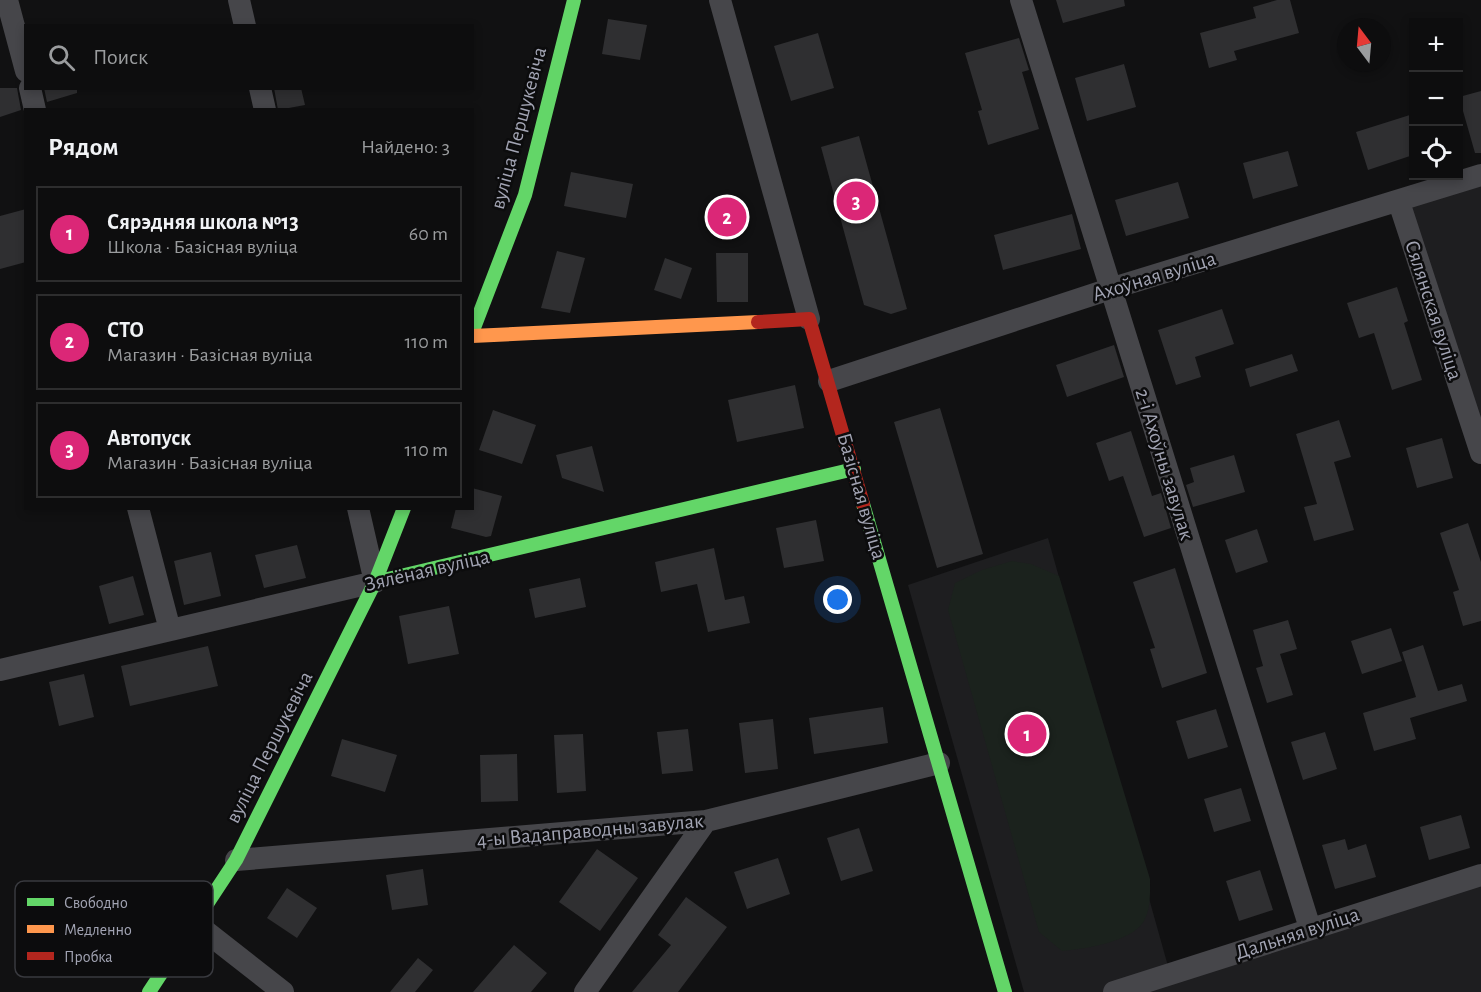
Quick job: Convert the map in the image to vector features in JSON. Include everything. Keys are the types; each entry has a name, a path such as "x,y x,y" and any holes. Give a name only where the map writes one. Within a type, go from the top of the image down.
{"main road":[{"name":"вуліца Першукевіча","path":"474,330 525,195 574,0"},
{"path":"474,335 809,319"},
{"name":"Базісная вуліца","path":"809,319 829,381 1005,992"},
{"name":"Зялёная вуліца","path":"375,582 854,469"},
{"name":"вуліца Першукевіча","path":"213,895 236,860 375,582 403,510"},
{"name":"вуліца Першукевіча","path":"149,992 159,977"}],"street":[{"path":"7,0 24,64"},
{"path":"239,0 245,24"},
{"name":"Базісная вуліца","path":"720,0 809,319"},
{"name":"2-і Ахоўны завулак","path":"1021,0 1310,928"},
{"path":"30,90 35,108"},
{"path":"260,90 265,108"},
{"name":"Ахоўная вуліца","path":"829,381 1110,289 1481,175"},
{"name":"Сялянская вуліца","path":"1399,202 1481,453"},
{"path":"139,510 170,630"},
{"path":"358,510 375,582"},
{"name":"Зялёная вуліца","path":"0,670 375,582"},
{"name":"4-ы Вадаправодны завулак","path":"236,860 706,821 939,763"},
{"path":"585,992 706,821"},
{"name":"Дальняя вуліца","path":"1114,992 1481,875"},
{"path":"213,937 284,992"}],"shaded area":[{"path":"1481,175 1481,453 1399,202"},
{"path":"1048,538 1173,984 1481,883 1481,992 1024,992 908,585"},
{"path":"1012,561 1031,564 1059,576 1150,879 1149,906 1144,921 1138,928 1119,939 1094,946 1062,951 1039,932 948,610 955,583 982,570"}],"building":[{"path":"1056,0 1124,0 1125,6 1063,23"},
{"path":"1277,0 1290,0 1299,33 1234,51 1237,60 1209,68 1200,33 1256,18 1253,7"},
{"path":"608,19 647,25 640,60 602,54"},
{"path":"818,33 834,88 791,101 774,46"},
{"path":"1019,38 1029,70 1022,72 1039,129 988,145 978,111 982,110 965,53"},
{"path":"1124,64 1136,107 1087,121 1075,78"},
{"path":"0,88 17,88 21,110 0,117"},
{"path":"44,90 77,90 77,93 47,102"},
{"path":"274,90 301,90 305,105 278,108"},
{"path":"1481,91 1481,153 1475,153 1463,111 1463,96"},
{"path":"1409,115 1409,156 1368,170 1356,132"},
{"path":"859,136 907,309 891,314 864,305 821,147"},
{"path":"1288,151 1298,186 1253,199 1243,163"},
{"path":"571,172 633,184 626,218 564,206"},
{"path":"1178,182 1189,218 1126,236 1115,200"},
{"path":"24,210 24,263 0,269 0,216"},
{"path":"1072,214 1081,249 1003,270 994,235"},
{"path":"557,251 585,258 570,313 541,308"},
{"path":"716,253 748,253 748,302 717,302"},
{"path":"665,258 692,268 681,299 654,290"},
{"path":"1397,287 1408,321 1404,323 1422,380 1392,390 1374,333 1359,338 1347,303"},
{"path":"1222,309 1234,344 1195,357 1201,377 1176,385 1158,330"},
{"path":"1114,345 1124,377 1067,397 1056,365"},
{"path":"1292,354 1298,371 1250,387 1245,369"},
{"path":"795,385 804,428 737,442 728,400"},
{"path":"940,408 983,554 937,568 894,422"},
{"path":"493,410 536,425 522,464 479,450"},
{"path":"1339,420 1351,457 1334,462 1354,530 1314,541 1304,507 1317,504 1296,434"},
{"path":"1131,431 1152,496 1161,493 1171,528 1144,537 1123,476 1109,481 1096,443"},
{"path":"1442,438 1453,478 1417,488 1406,448"},
{"path":"592,446 604,492 562,478 556,455"},
{"path":"1234,455 1245,492 1193,507 1186,485 1194,482 1190,468"},
{"path":"474,489 502,496 491,536 486,537 451,528 456,510 474,510"},
{"path":"816,520 824,561 784,568 776,528"},
{"path":"1468,523 1481,562 1481,621 1463,626 1453,592 1459,590 1440,533"},
{"path":"1257,529 1268,562 1236,573 1225,540"},
{"path":"297,545 306,578 264,588 255,555"},
{"path":"714,548 725,600 744,596 750,623 708,632 697,584 661,592 655,562"},
{"path":"211,552 221,596 184,605 174,561"},
{"path":"1175,568 1207,673 1162,688 1150,649 1155,648 1133,582"},
{"path":"133,576 144,615 109,624 99,586"},
{"path":"580,578 586,607 535,618 529,589"},
{"path":"449,606 459,654 408,664 399,616"},
{"path":"1288,620 1297,649 1280,654 1293,695 1267,703 1256,668 1263,666 1253,630"},
{"path":"1391,628 1402,661 1362,674 1351,641"},
{"path":"1423,645 1438,691 1462,684 1467,701 1410,718 1416,739 1374,751 1363,713 1416,697 1402,652"},
{"path":"208,646 218,686 130,706 121,666"},
{"path":"84,674 94,717 59,726 49,682"},
{"path":"883,707 888,743 814,754 809,718"},
{"path":"1216,709 1228,747 1188,759 1176,721"},
{"path":"773,719 778,769 745,773 739,723"},
{"path":"688,729 693,771 662,774 657,732"},
{"path":"1325,732 1337,769 1303,780 1291,742"},
{"path":"583,734 586,791 557,793 554,735"},
{"path":"342,739 397,755 385,792 331,776"},
{"path":"517,754 518,801 481,802 480,755"},
{"path":"1241,788 1251,821 1214,832 1204,799"},
{"path":"1461,815 1470,848 1429,860 1420,827"},
{"path":"859,828 873,871 841,881 827,838"},
{"path":"1345,839 1348,850 1366,844 1376,877 1335,889 1322,845"},
{"path":"597,849 638,878 600,931 559,902"},
{"path":"778,858 790,894 747,909 734,872"},
{"path":"423,869 428,905 392,910 386,875"},
{"path":"1260,870 1273,910 1239,921 1226,881"},
{"path":"287,888 317,908 297,938 267,918"},
{"path":"686,897 727,927 678,992 632,992 671,945 658,935"},
{"path":"514,945 547,973 531,992 473,992"},
{"path":"418,958 433,970 415,992 390,992"}],"traffic: fast":[{"path":"474,328 525,195 574,0"},
{"path":"375,582 854,469"},
{"path":"863,504 1005,992"},
{"path":"213,895 236,860 375,582 403,510"},
{"path":"149,992 159,977"}],"traffic: slow":[{"path":"474,336 758,322"}],"traffic: jam":[{"path":"758,322 809,319 863,504"}],"place":[{"name":"Автопуск","path":"856,201"},
{"name":"СТО","path":"727,217"},
{"name":"Сярэдняя школа №13","path":"1027,734"}]}
